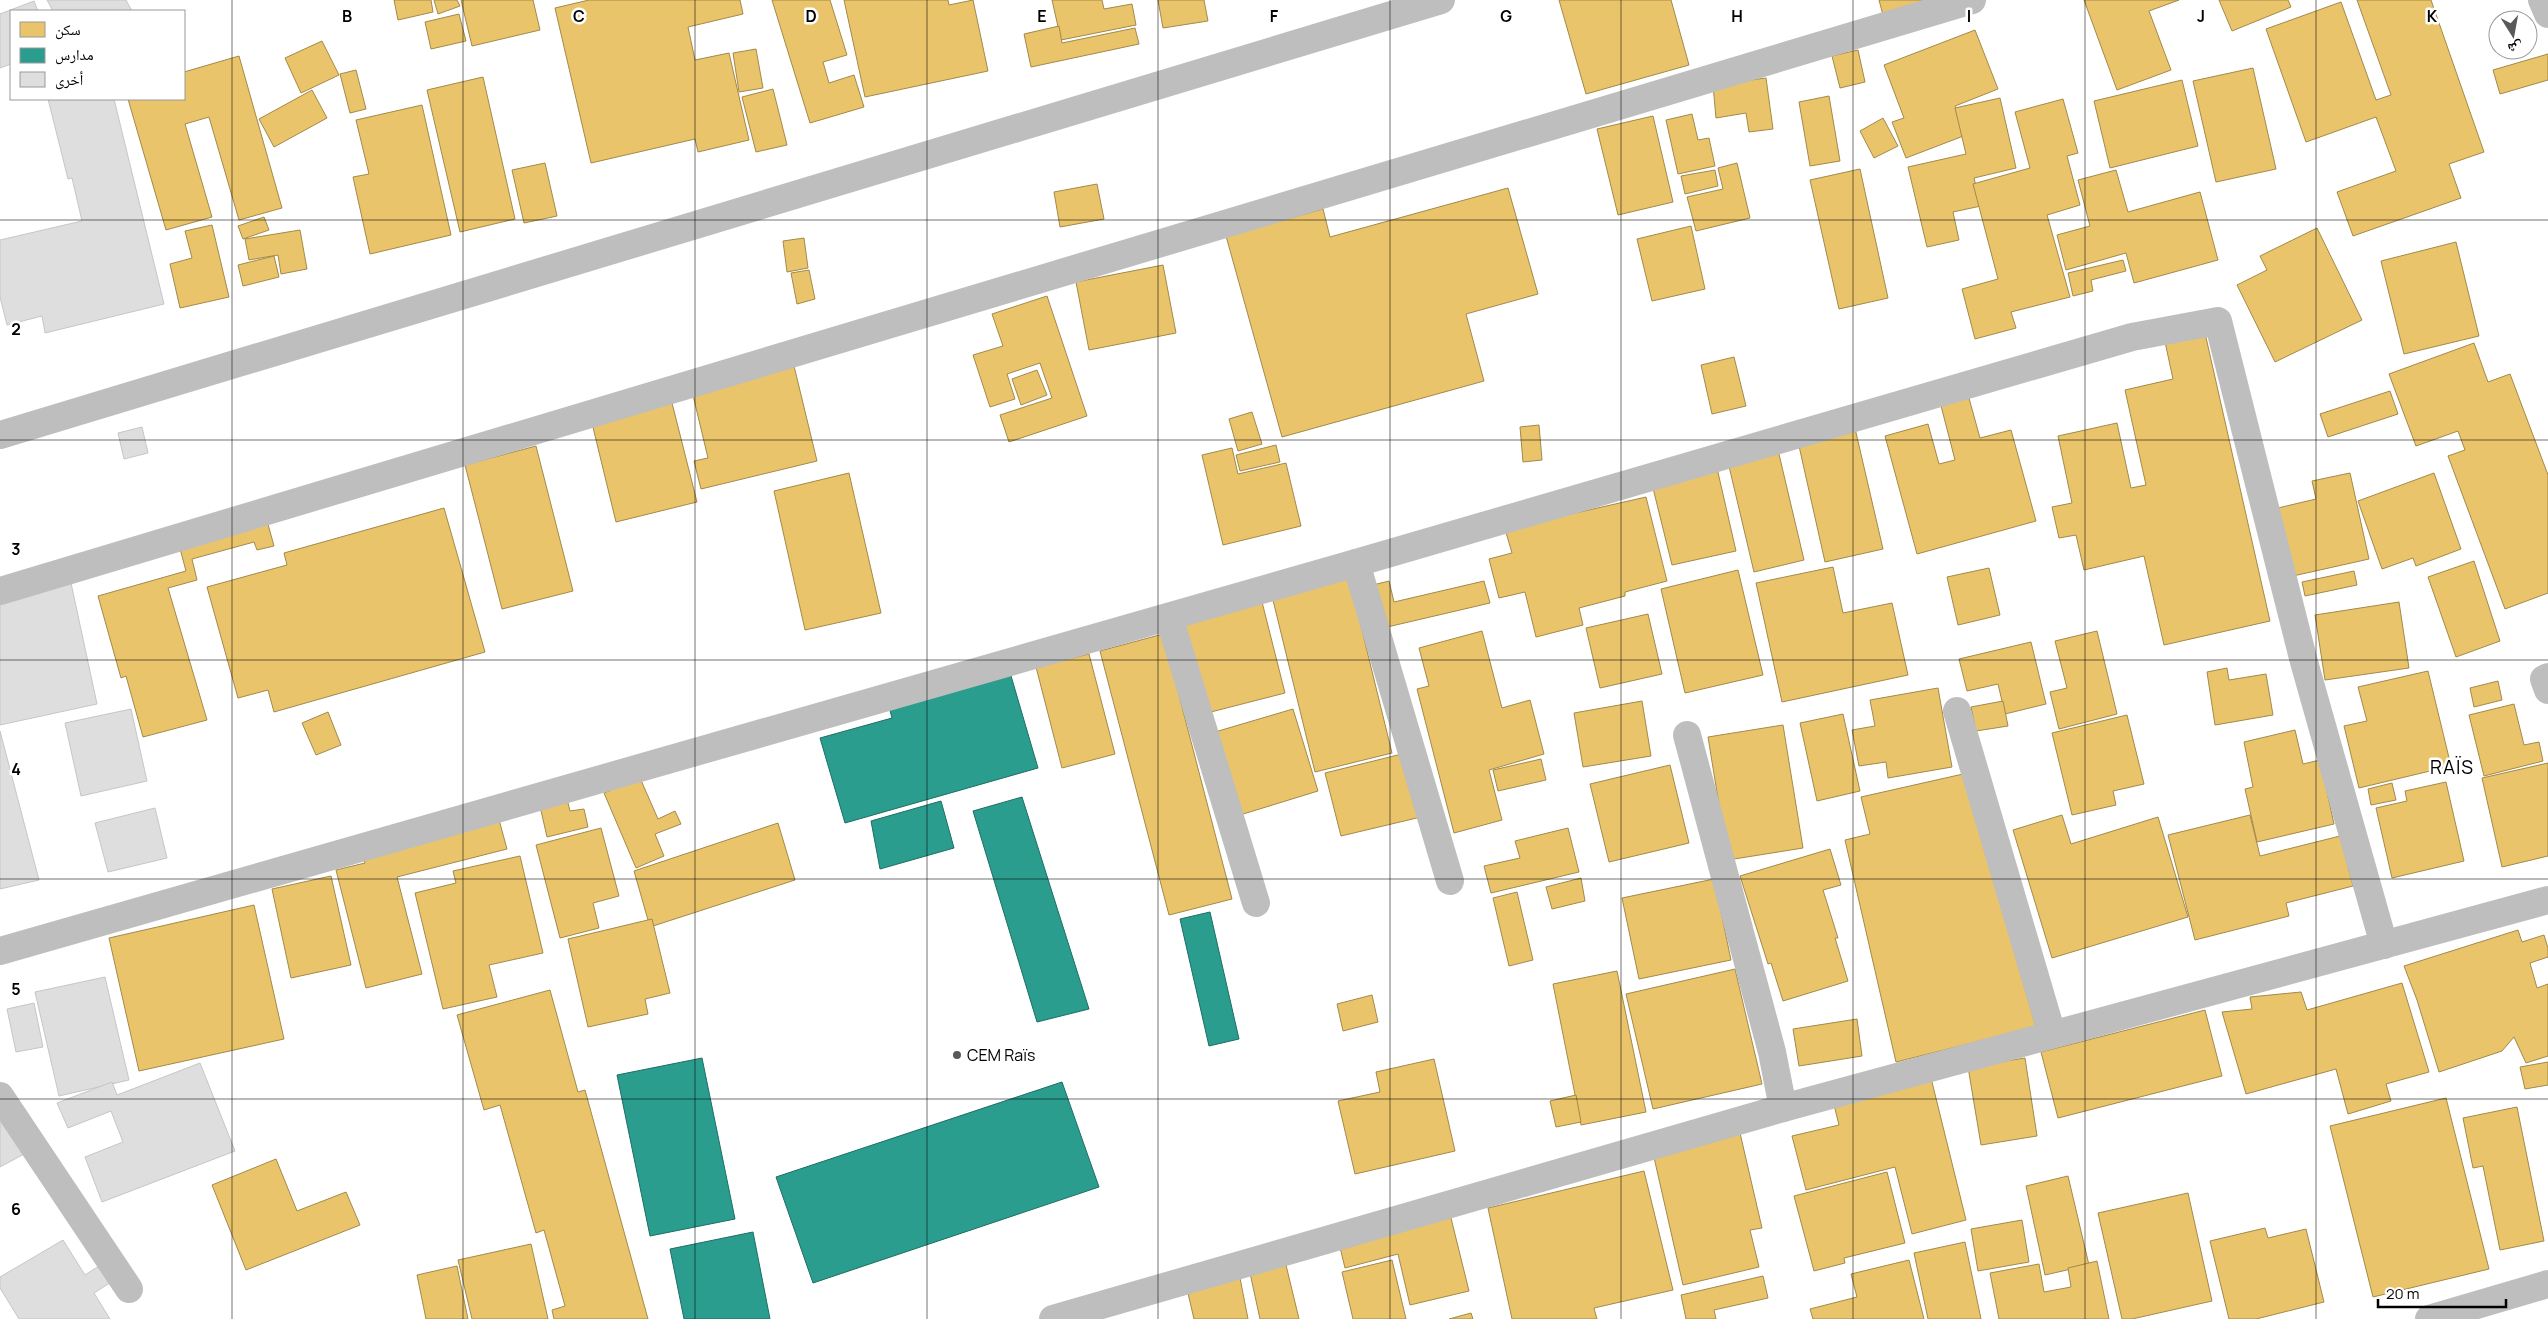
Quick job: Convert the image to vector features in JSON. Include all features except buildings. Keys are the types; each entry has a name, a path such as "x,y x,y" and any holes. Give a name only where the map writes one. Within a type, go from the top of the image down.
{"street":[{"path":"0,435 1441,0"},
{"path":"0,591 1972,0"},
{"path":"2542,0 2548,14"},
{"path":"0,951 1356,563 2132,337 2218,321 2304,662 2384,946"},
{"path":"1356,563 1450,881"},
{"path":"1169,616 1256,903"},
{"path":"2548,677 2544,679 2548,690"},
{"path":"1957,711 2052,1034"},
{"path":"1687,735 1772,1052 1782,1108"},
{"path":"1053,1319 1782,1108 2548,900"},
{"path":"0,1096 129,1290"},
{"path":"2429,1319 2548,1284"}],"place":[{"name":"CEM Raïs","path":"957,1055"}],"district":[{"name":"RAÏS","path":"2452,767"}]}
